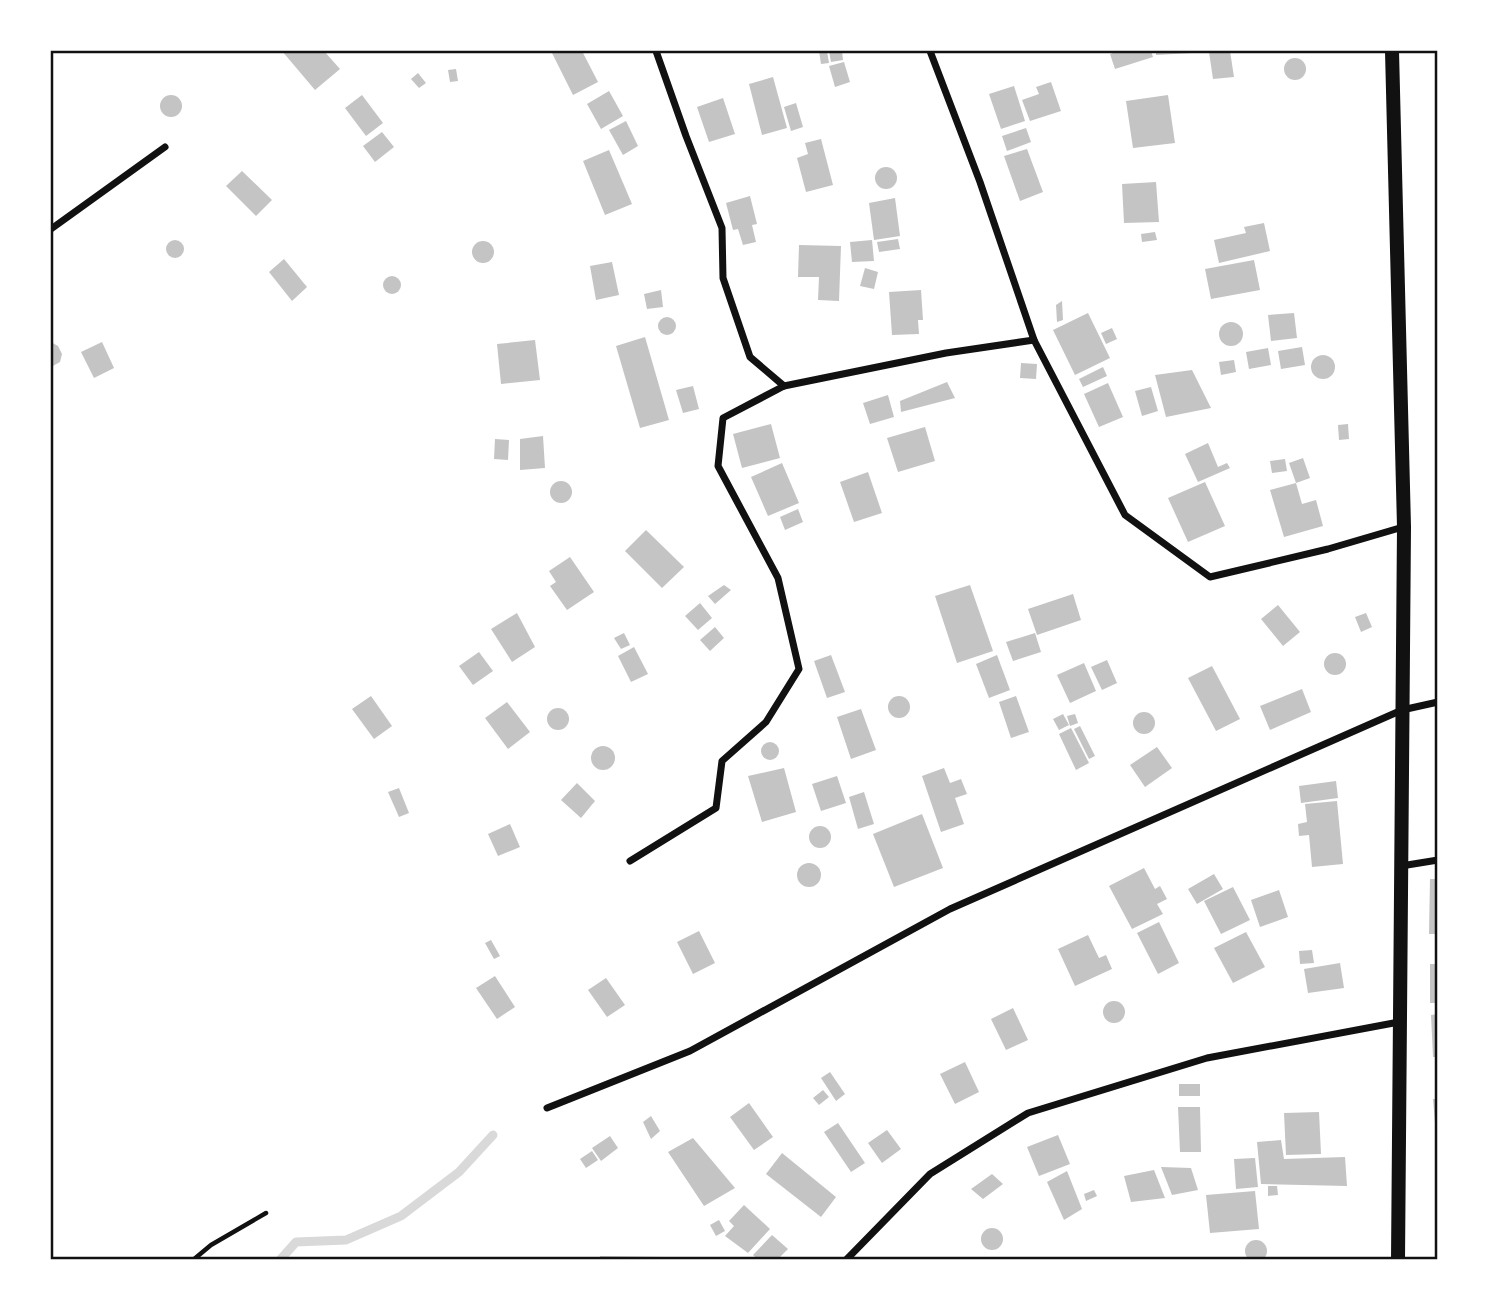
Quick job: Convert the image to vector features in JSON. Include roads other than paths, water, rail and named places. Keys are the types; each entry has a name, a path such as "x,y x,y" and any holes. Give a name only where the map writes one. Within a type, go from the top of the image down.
{"main road":[{"path":"1392,51 1404,527 1398,1260"}],"street":[{"path":"656,51 722,228 723,278 750,357 784,386"},
{"path":"930,51 980,182 1034,340 1125,515 1210,577 1328,549 1404,527"},
{"path":"51,229 165,147"},
{"path":"630,861 716,808 722,761 766,722 799,668 778,578 718,466 723,418 784,386 946,353 1034,340"},
{"path":"547,1108 690,1051 950,909 1402,710 1438,702"},
{"path":"1401,866 1438,860"},
{"path":"846,1260 930,1174 1028,1113 1208,1058 1399,1022"}],"waterway":[{"path":"280,1260 296,1242 346,1240 401,1216 459,1172 493,1135"}]}
